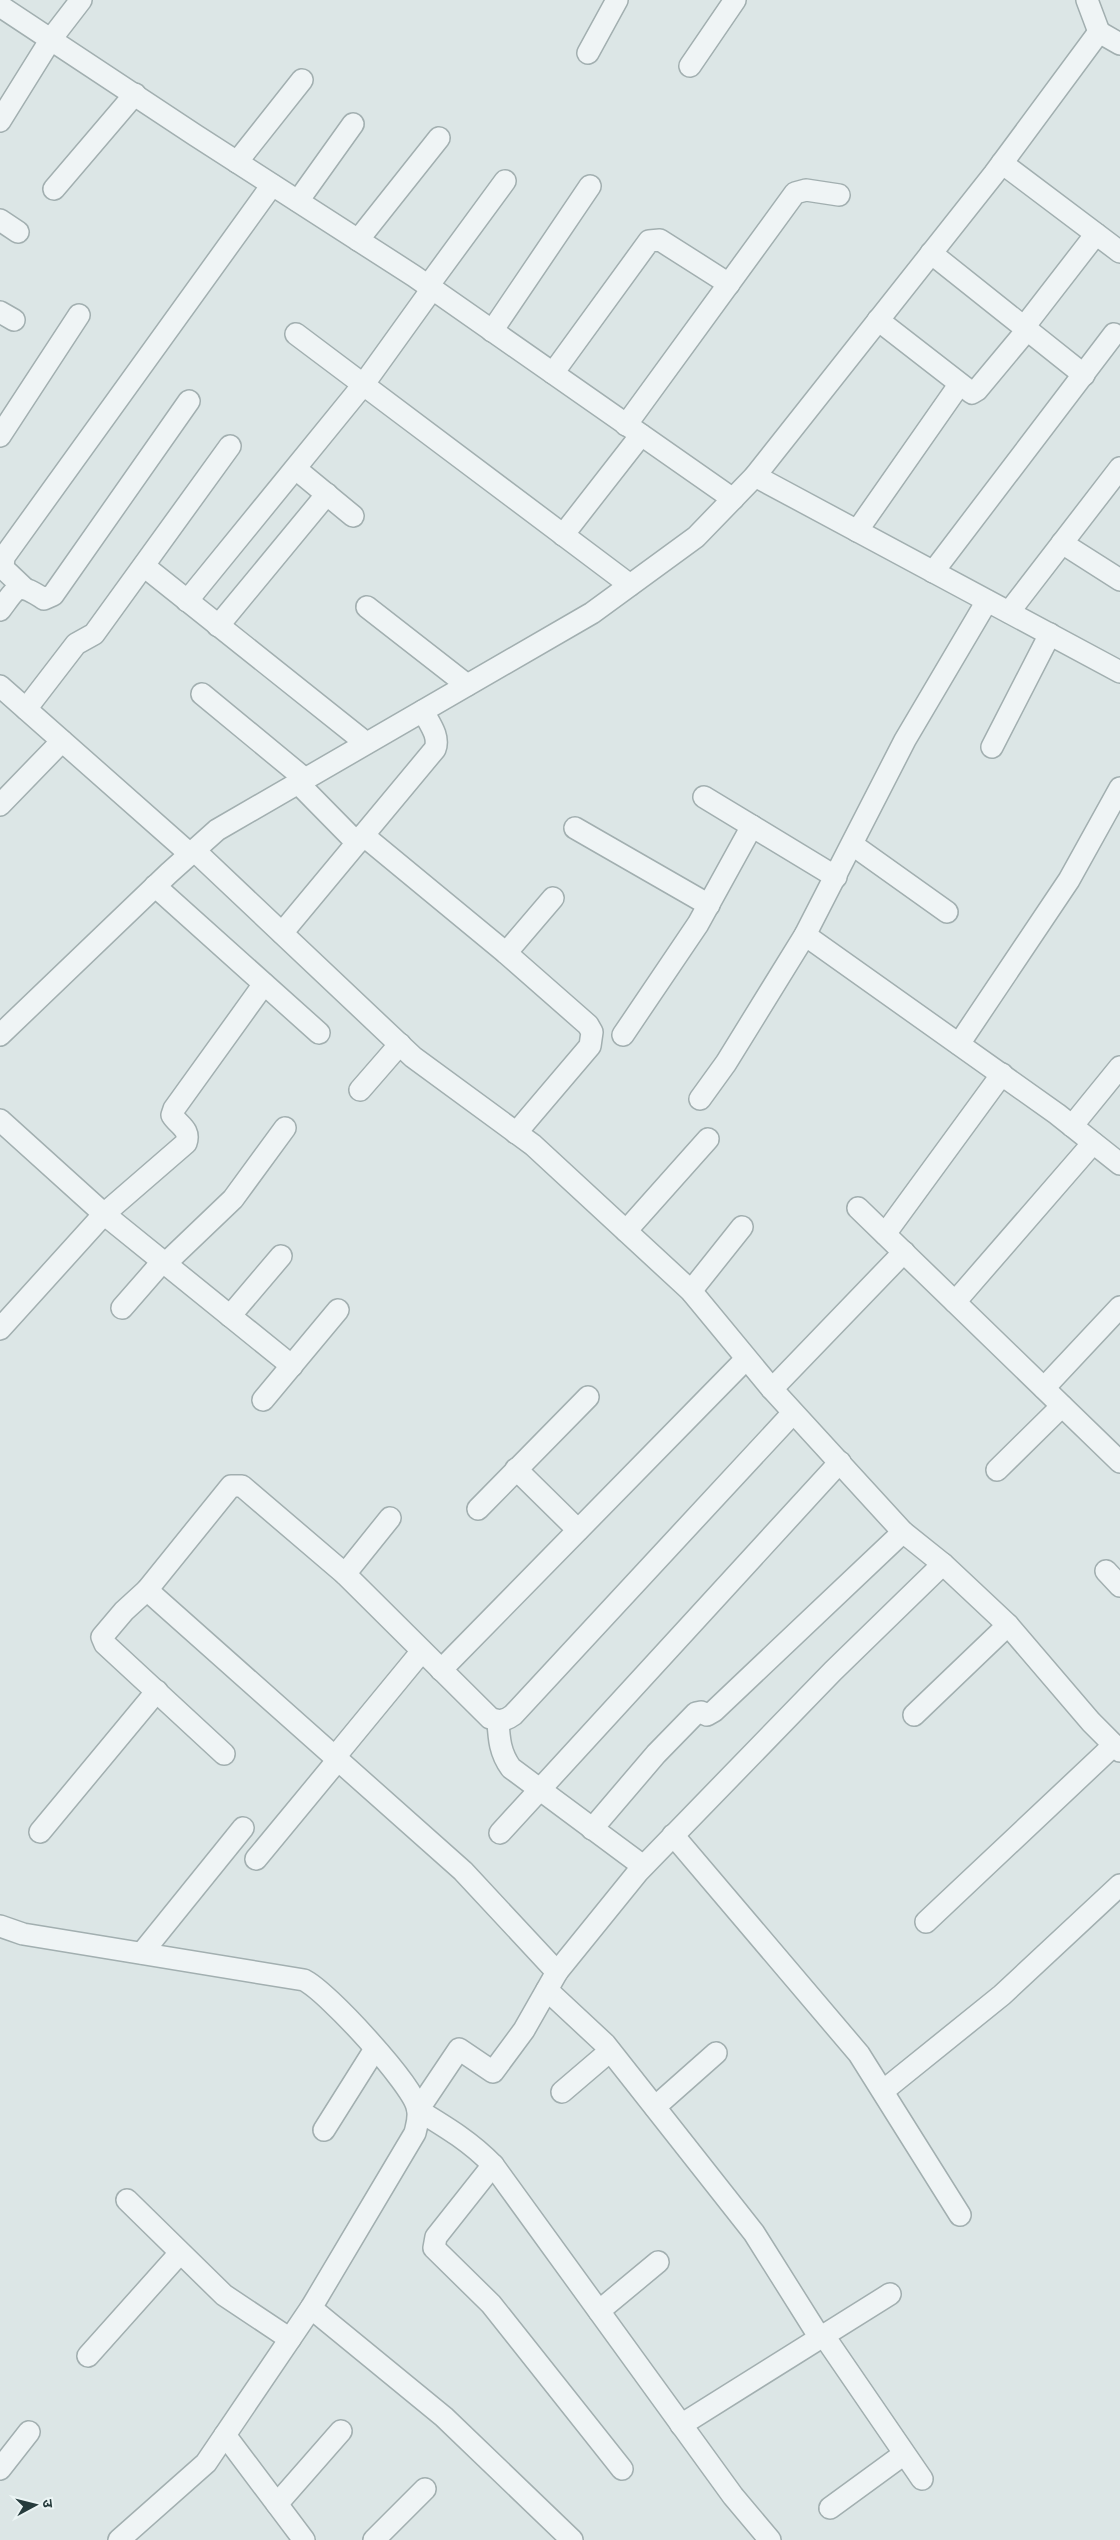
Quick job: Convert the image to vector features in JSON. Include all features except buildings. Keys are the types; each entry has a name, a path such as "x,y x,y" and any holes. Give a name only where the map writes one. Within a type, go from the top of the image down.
{"street":[{"path":"0,121 50,39 81,0"},
{"path":"588,53 617,0"},
{"path":"690,66 735,0"},
{"path":"1087,0 1099,32 1120,44"},
{"path":"0,6 430,288 733,499"},
{"path":"0,1035 154,886 218,830 592,613 696,537 755,476 1002,163 1099,32"},
{"path":"237,162 302,80"},
{"path":"54,189 135,94"},
{"path":"298,202 353,124"},
{"path":"358,240 439,138"},
{"path":"1002,163 1120,252"},
{"path":"187,601 363,385 505,181"},
{"path":"189,401 53,595 44,599 24,588 3,568 4,557 272,185"},
{"path":"492,331 590,186"},
{"path":"563,535 729,284 795,193 806,190 839,195"},
{"path":"0,220 18,232"},
{"path":"878,320 959,385 972,393 977,390 1026,329 1096,234"},
{"path":"553,373 649,241 660,240 729,284"},
{"path":"931,253 1084,375"},
{"path":"0,436 79,315"},
{"path":"296,334 630,585"},
{"path":"933,572 1114,334"},
{"path":"857,531 959,385"},
{"path":"26,709 76,644 94,634 230,446"},
{"path":"1008,612 1120,468"},
{"path":"296,469 353,516"},
{"path":"755,476 1120,672"},
{"path":"218,626 327,494"},
{"path":"1062,542 1120,580"},
{"path":"144,566 366,743"},
{"path":"0,610 14,591 24,588"},
{"path":"700,1099 733,1052 806,935 905,740 987,601"},
{"path":"366,607 467,685"},
{"path":"992,748 1050,634"},
{"path":"0,686 192,852 419,1061 533,1145 691,1291 772,1389 903,1532 942,1564 1008,1625 1091,1722 1117,1748 926,1922"},
{"path":"202,694 302,781 360,839 506,953 588,1025 593,1038 590,1046 516,1133"},
{"path":"282,933 435,750 438,743 436,735 422,711"},
{"path":"0,805 62,741"},
{"path":"959,1044 1069,880 1120,788"},
{"path":"704,797 836,877"},
{"path":"623,1035 709,905 752,826"},
{"path":"575,828 709,905"},
{"path":"853,845 946,912"},
{"path":"154,886 319,1033"},
{"path":"506,953 553,898"},
{"path":"806,935 1002,1074 1120,1164"},
{"path":"0,1329 104,1214 186,1143 188,1137 185,1129 172,1115 174,1109 264,984"},
{"path":"360,1090 400,1044"},
{"path":"1072,1126 1120,1068"},
{"path":"885,1234 1002,1074"},
{"path":"0,1120 104,1214 292,1366"},
{"path":"122,1308 164,1262 233,1199 285,1128"},
{"path":"626,1231 708,1139"},
{"path":"955,1302 1092,1142"},
{"path":"858,1208 1062,1406 1119,1458"},
{"path":"691,1291 742,1227"},
{"path":"772,1389 904,1252"},
{"path":"230,1316 280,1256"},
{"path":"1044,1388 1120,1307"},
{"path":"263,1400 338,1310"},
{"path":"441,1670 746,1359"},
{"path":"478,1509 588,1397"},
{"path":"997,1470 1062,1406"},
{"path":"224,1754 102,1640 102,1637 124,1610 147,1590 231,1486 237,1484 242,1486 345,1574 490,1718 498,1721 506,1720 513,1715 793,1412"},
{"path":"500,1833 840,1462"},
{"path":"516,1469 578,1530"},
{"path":"345,1574 390,1518"},
{"path":"592,1829 656,1754 696,1714 701,1712 707,1715 714,1711 903,1532"},
{"path":"418,2110 459,2049 493,2072 524,2030 558,1972 643,1866 833,1671 942,1564"},
{"path":"147,1590 463,1871 558,1972"},
{"path":"914,1715 1008,1625"},
{"path":"256,1859 422,1651"},
{"path":"40,1832 158,1691"},
{"path":"498,1721 503,1758 511,1768 538,1790 643,1866"},
{"path":"142,1953 244,1828"},
{"path":"673,1835 841,2030 883,2091 960,2215"},
{"path":"883,2091 1002,1996 1120,1885"},
{"path":"0,1926 23,1934 304,1980 316,1986 332,2001 375,2049 417,2105 418,2110 419,2117 415,2133 311,2308 225,2435 206,2462 119,2540"},
{"path":"547,1990 610,2051 754,2233 822,2337 922,2479"},
{"path":"324,2130 375,2049"},
{"path":"562,2092 610,2051"},
{"path":"655,2107 716,2053"},
{"path":"418,2110 459,2134 493,2165 733,2496 770,2540"},
{"path":"493,2165 436,2237 434,2248 491,2304 622,2469"},
{"path":"127,2200 224,2295 290,2339"},
{"path":"88,2356 180,2252"},
{"path":"599,2311 658,2262"},
{"path":"681,2425 890,2294"},
{"path":"311,2308 444,2417 572,2540"},
{"path":"277,2504 341,2431"},
{"path":"0,2469 28,2432"},
{"path":"225,2435 304,2540"},
{"path":"830,2508 904,2454"},
{"path":"374,2540 426,2489"}]}
